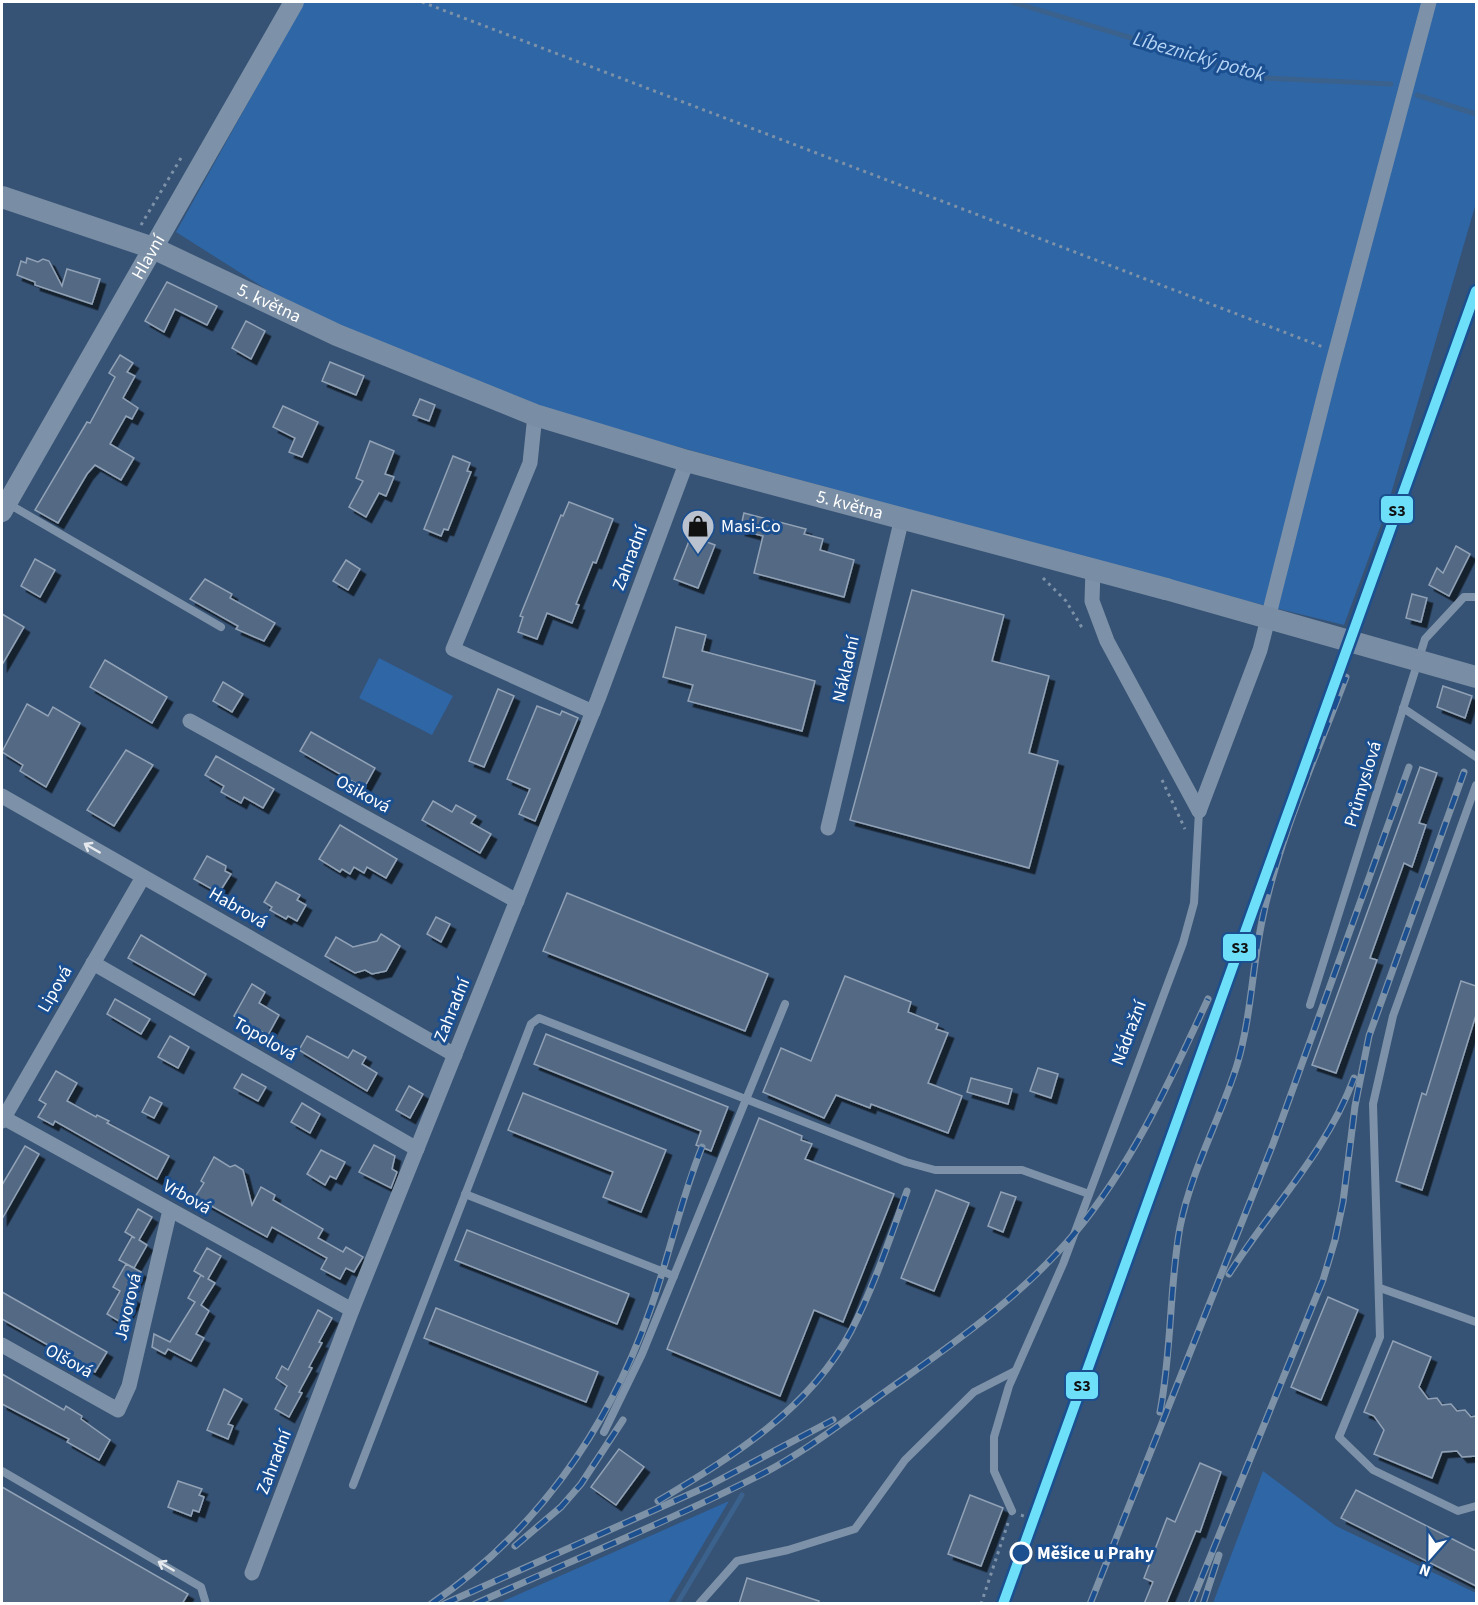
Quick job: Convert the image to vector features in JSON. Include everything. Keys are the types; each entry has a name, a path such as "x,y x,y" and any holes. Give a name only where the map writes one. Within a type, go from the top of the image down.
{"main road":[{"name":"5. května","path":"2,197 153,248 337,335 535,415 687,461 1093,569 1476,678"}],"street":[{"name":"Hlavní","path":"4,507 294,2"},
{"path":"1199,812 1260,650 1336,351 1429,2"},
{"path":"535,415 530,463 453,649 593,712"},
{"name":"Zahradní","path":"252,1573 352,1310 593,712 687,461"},
{"name":"Nákladní","path":"828,828 902,518"},
{"path":"1093,569 1092,601 1107,641 1199,812"},
{"name":"Osiková","path":"190,721 517,901"},
{"name":"Habrová","path":"2,796 455,1055"},
{"name":"Lipová","path":"2,1120 143,877"},
{"name":"Topolová","path":"93,963 417,1149"},
{"name":"Vrbová","path":"2,1120 352,1310"},
{"name":"Javorová","path":"118,1410 129,1386 170,1210"},
{"name":"Olšová","path":"2,1345 118,1410"}],"lane":[{"path":"4,507 221,627"},
{"name":"Průmyslová","path":"1310,1005 1425,639 1464,597 1476,597"},
{"path":"1403,708 1476,757"},
{"path":"1476,785 1393,1016 1373,1104 1380,1337 1339,1437 1373,1470 1458,1511 1476,1506"},
{"name":"Nádražní","path":"1012,1511 994,1471 994,1437 1015,1371 1063,1264 1183,943 1196,893 1199,812"},
{"path":"604,1432 642,1354 785,1004"},
{"path":"353,1485 531,1024 539,1018 906,1162 935,1170 1022,1170 1089,1194"},
{"path":"465,1194 674,1275"},
{"path":"1380,1288 1476,1322"},
{"path":"699,1604 737,1561 788,1550 855,1529 905,1460 974,1392 1015,1371"},
{"path":"2,1471 201,1587 206,1604"}],"path":[{"path":"422,2 1336,351"},
{"path":"1041,577 1066,601 1087,636"},
{"path":"1161,778 1186,832"},
{"path":"981,1604 1012,1511 1039,1522 1042,1512"}],"shaded area":[{"path":"304,2 1476,2 1476,203 1386,511 1344,625 1211,592 554,413 291,305 176,232"},
{"path":"379,658 453,696 432,735 359,698"},
{"path":"1263,1471 1336,1526 1476,1593 1476,1603 1213,1603"},
{"path":"729,1501 668,1603 499,1603"}],"building":[{"path":"27,258 38,262 43,259 49,261 62,286 67,269 100,279 92,304 35,285 35,282 17,275 21,261 26,263"},
{"path":"167,282 217,306 207,325 175,309 164,332 145,321"},
{"path":"246,321 265,331 251,359 232,348"},
{"path":"120,355 133,363 127,372 135,376 123,398 138,408 132,419 126,416 110,444 134,458 121,480 95,465 87,474 58,523 35,510 87,422 90,423 115,377 109,373"},
{"path":"330,362 364,376 356,395 322,381"},
{"path":"420,399 435,405 429,421 413,415"},
{"path":"283,406 318,422 302,457 289,452 295,438 273,427"},
{"path":"370,441 394,451 385,474 394,477 386,496 379,493 366,517 349,507 363,481 356,478"},
{"path":"453,456 470,463 467,471 471,472 448,530 444,529 441,536 424,529"},
{"path":"569,502 613,519 596,563 593,562 576,604 579,605 572,623 547,613 537,639 518,632 523,617 520,616 561,515 563,516"},
{"path":"744,513 806,529 804,534 823,539 820,550 854,560 844,597 754,573 763,536 740,530"},
{"path":"691,536 715,545 698,588 674,579"},
{"path":"1456,546 1470,554 1449,596 1429,585 1437,568 1443,573"},
{"path":"35,559 55,570 40,597 21,586"},
{"path":"346,560 360,569 348,590 333,581"},
{"path":"205,579 232,594 230,598 275,623 264,641 236,629 238,626 190,599"},
{"path":"912,590 1004,615 992,661 1049,676 1029,753 1058,761 1029,868 850,820"},
{"path":"1412,594 1427,598 1421,622 1406,618"},
{"path":"2,614 24,627 2,665"},
{"path":"676,627 706,635 702,651 815,681 802,731 688,701 693,685 663,677"},
{"path":"105,660 167,697 152,723 90,687"},
{"path":"223,682 243,694 232,712 213,701"},
{"path":"1443,686 1472,696 1465,718 1437,707"},
{"path":"498,689 514,696 484,767 469,761"},
{"path":"27,704 48,716 53,707 80,723 46,787 20,771 23,765 2,752"},
{"path":"537,706 560,715 562,711 578,718 535,821 519,814 530,789 507,779"},
{"path":"311,732 375,768 364,788 300,751"},
{"path":"126,750 153,765 114,826 87,810"},
{"path":"216,756 274,789 263,808 244,797 241,803 221,792 224,786 205,775"},
{"path":"1420,767 1437,773 1419,823 1426,825 1412,867 1404,863 1370,958 1377,960 1336,1073 1312,1065"},
{"path":"433,801 452,812 456,805 476,816 471,823 491,834 480,853 422,820"},
{"path":"340,825 397,859 386,878 367,867 364,873 354,867 350,874 342,869 340,872 319,859"},
{"path":"207,856 226,866 225,871 231,874 219,893 194,879"},
{"path":"276,882 300,895 297,900 306,905 297,921 288,916 286,919 270,910 272,907 264,902"},
{"path":"567,893 768,974 745,1031 543,951"},
{"path":"436,917 450,924 441,942 427,934"},
{"path":"381,934 400,946 386,971 372,974 365,970 355,973 325,956 336,937 353,947 377,941"},
{"path":"141,935 206,974 194,995 128,958"},
{"path":"845,976 911,1002 908,1012 938,1024 936,1029 948,1033 928,1083 962,1096 948,1133 871,1104 870,1108 836,1095 824,1118 763,1092 781,1048 811,1061"},
{"path":"1461,981 1476,986 1476,1015 1422,1190 1396,1181 1422,1093 1426,1095"},
{"path":"252,984 265,992 259,1003 279,1015 268,1035 255,1028 246,1030 245,1022 234,1016"},
{"path":"115,999 150,1019 141,1034 107,1014"},
{"path":"546,1034 728,1107 711,1151 696,1145 701,1131 534,1064"},
{"path":"170,1036 189,1047 178,1068 158,1057"},
{"path":"307,1036 348,1058 353,1050 366,1057 362,1064 377,1073 367,1091 299,1050"},
{"path":"1038,1068 1058,1074 1051,1098 1030,1091"},
{"path":"56,1071 77,1083 67,1101 96,1117 97,1115 109,1121 107,1123 169,1156 157,1179 55,1121 53,1125 38,1117 46,1104 39,1100"},
{"path":"242,1074 266,1087 258,1101 234,1088"},
{"path":"971,1078 1012,1089 1008,1104 967,1092"},
{"path":"409,1086 423,1094 410,1118 396,1110"},
{"path":"523,1093 666,1150 641,1212 603,1197 613,1172 508,1130"},
{"path":"150,1097 162,1103 154,1118 142,1112"},
{"path":"302,1103 320,1114 310,1133 291,1122"},
{"path":"759,1118 802,1136 801,1140 812,1144 805,1159 894,1194 843,1322 814,1310 780,1396 667,1349"},
{"path":"374,1145 395,1156 392,1169 397,1172 391,1188 359,1172"},
{"path":"25,1146 39,1154 2,1219 2,1185"},
{"path":"321,1150 345,1162 336,1179 330,1176 325,1185 307,1174"},
{"path":"214,1157 230,1167 235,1165 243,1170 252,1205 261,1187 275,1195 273,1200 323,1229 318,1238 343,1252 346,1247 363,1257 354,1272 346,1268 340,1279 321,1269 327,1258 272,1227 267,1237 195,1197 204,1183 201,1181"},
{"path":"936,1190 969,1203 934,1291 901,1278"},
{"path":"1001,1192 1016,1197 1003,1232 988,1226"},
{"path":"138,1209 152,1217 139,1240 147,1245 134,1268 119,1260 132,1237 135,1238 125,1232"},
{"path":"467,1230 629,1294 617,1324 455,1260"},
{"path":"207,1248 221,1256 208,1279 215,1283 201,1305 209,1311 196,1334 204,1338 191,1361 168,1349 165,1354 152,1347 154,1334 170,1342 195,1302 188,1298 201,1275 194,1271"},
{"path":"126,1264 141,1272 128,1295 135,1299 122,1323 107,1314 120,1291 113,1287"},
{"path":"2,1292 107,1352 95,1372 81,1364 79,1367 46,1348 48,1345 2,1319"},
{"path":"1328,1297 1358,1310 1321,1400 1291,1387"},
{"path":"436,1308 598,1372 586,1402 424,1338"},
{"path":"318,1310 332,1318 309,1367 312,1368 299,1392 302,1393 289,1417 275,1409 287,1386 276,1378 282,1366 288,1370"},
{"path":"1393,1341 1431,1357 1419,1387 1428,1399 1437,1398 1442,1405 1451,1404 1457,1411 1465,1410 1471,1417 1476,1416 1476,1456 1462,1457 1457,1451 1442,1452 1432,1478 1374,1454 1384,1430 1374,1416 1364,1412"},
{"path":"2,1374 64,1410 66,1406 82,1416 81,1419 110,1440 99,1460 67,1442 69,1439 2,1404"},
{"path":"224,1389 242,1399 228,1424 233,1426 228,1439 207,1430"},
{"path":"619,1449 644,1467 616,1505 591,1487"},
{"path":"1200,1463 1221,1472 1200,1532 1196,1531 1166,1604 1144,1604 1153,1582 1144,1578 1167,1518 1175,1522"},
{"path":"178,1481 202,1489 199,1495 204,1497 199,1512 193,1510 191,1516 168,1507"},
{"path":"2,1487 188,1594 182,1604 2,1604"},
{"path":"1356,1490 1476,1551 1476,1586 1341,1518"},
{"path":"970,1495 1003,1508 981,1566 948,1554"},
{"path":"747,1578 819,1601 818,1604 739,1604"}],"waterway":[{"name":"Líbeznický potok","path":"1012,2 1264,78 1391,84"},
{"name":"Líbeznický potok","path":"1417,95 1476,114"},
{"path":"677,1604 742,1495"}],"railway":[{"path":"1160,1412 1167,1366 1176,1250 1185,1206 1242,1047 1262,921 1278,860 1299,798 1346,677"},
{"path":"1090,1604 1273,1144 1409,767"},
{"path":"1191,1604 1323,1280 1343,1202 1355,1106 1369,1036 1464,772"},
{"path":"475,1604 685,1511 774,1468 830,1432 993,1313 1035,1276 1074,1234 1095,1207 1149,1121 1208,999"},
{"path":"1229,1274 1329,1131 1354,1078"},
{"path":"431,1604 469,1576 535,1512 589,1438 612,1398 649,1313 687,1188 702,1147"},
{"path":"658,1501 714,1467 767,1429 814,1384 834,1359 851,1331 867,1297 907,1191"},
{"path":"515,1546 561,1507 581,1484 623,1420"},
{"path":"444,1604 708,1486 833,1420"},
{"path":"1203,1604 1219,1555"}],"transit line":[{"name":"S3","path":"1003,1604 1476,291"}],"place":[{"name":"Masi-Co","path":"698,555"},
{"name":"Měšice u Prahy","path":"1021,1553"}]}
